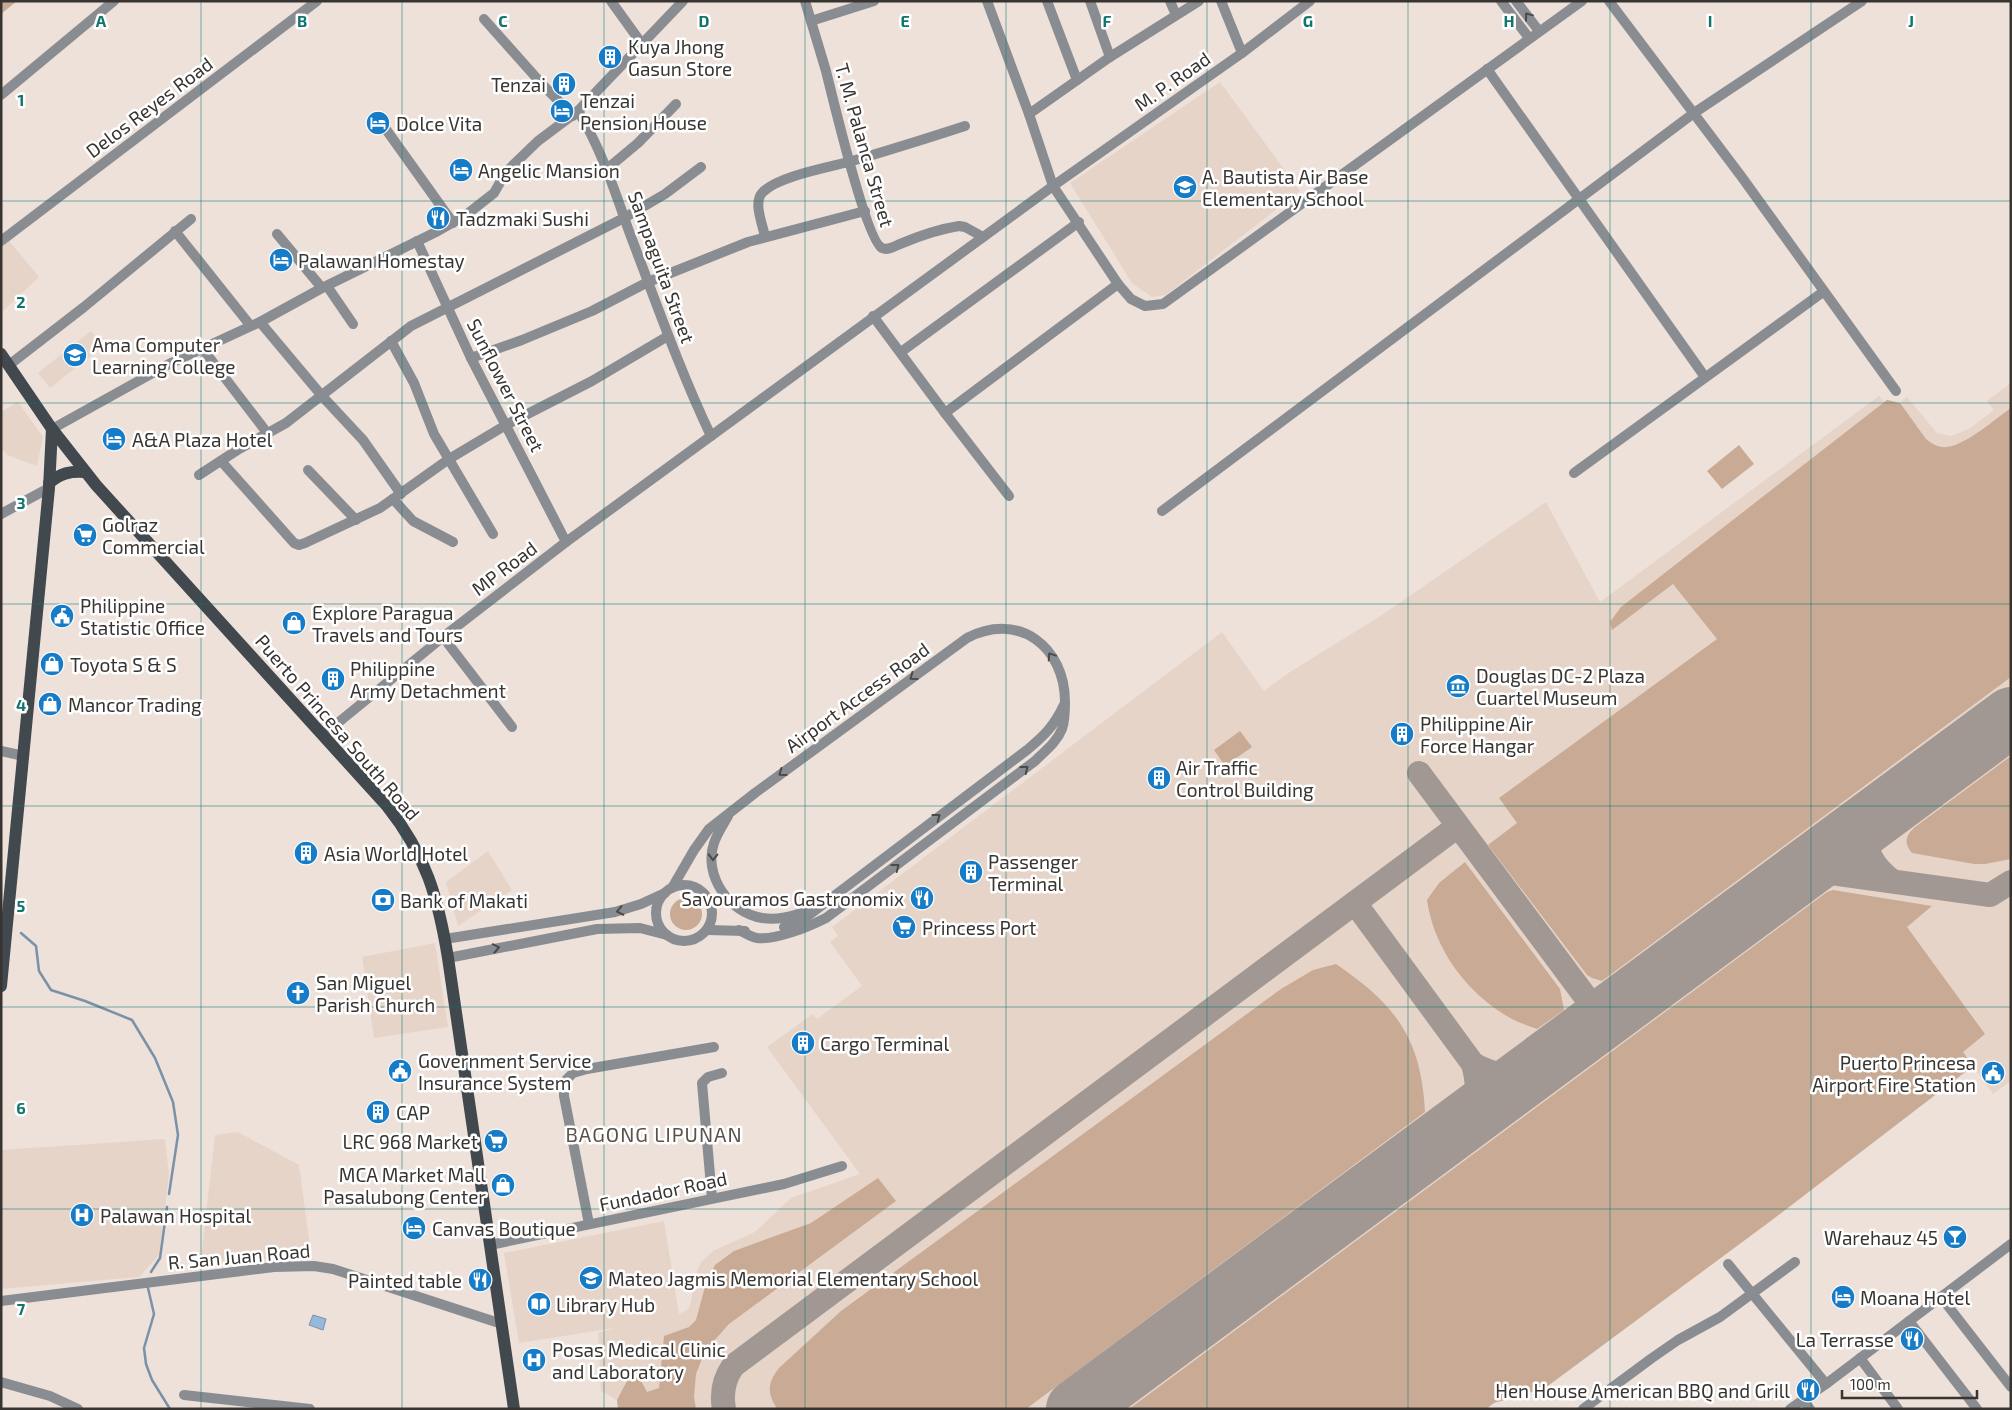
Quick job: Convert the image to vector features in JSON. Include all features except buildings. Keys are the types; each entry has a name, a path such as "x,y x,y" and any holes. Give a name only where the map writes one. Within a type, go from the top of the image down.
{"main road":[{"name":"Puerto Princesa South Road","path":"1,354 52,429 85,472 138,534 387,806 414,845 436,898 445,939 514,1409"},
{"path":"1,986 49,485 52,429"},
{"path":"49,485 61,474 76,471 85,472"}],"street":[{"path":"1,95 114,1"},
{"name":"Delos Reyes Road","path":"1,241 317,1"},
{"path":"611,1 642,44"},
{"path":"52,429 169,364 255,324 453,224 494,193 506,172 538,141 576,113 683,1"},
{"name":"T. M. Palanca Street","path":"805,1 849,161 875,241 882,248 888,249 959,226 965,227 983,237"},
{"path":"811,21 874,1"},
{"path":"987,1 1029,114 1053,186 1079,222 1118,284 1131,299 1146,306 1163,304 1582,1"},
{"path":"1047,1 1077,80"},
{"path":"1090,1 1110,58"},
{"path":"1170,1 1176,15"},
{"path":"1029,114 1110,58 1199,1"},
{"path":"1221,1 1242,53"},
{"name":"M. P. Road","path":"873,316 1242,53 1310,1"},
{"path":"1501,1 1529,38"},
{"path":"1516,1 1539,31"},
{"path":"1609,1 1694,113 1896,391"},
{"path":"1162,511 1694,113 1862,1"},
{"name":"Sampaguita Street","path":"484,19 541,83 576,113 608,168 624,218 668,336 692,396 711,436"},
{"path":"1487,69 1705,377"},
{"path":"608,168 638,142 676,104"},
{"path":"765,237 758,200 762,193 770,187 818,169 966,126"},
{"path":"385,128 453,224"},
{"path":"199,475 250,442 268,434 322,396 411,326 624,218 665,194 701,167"},
{"path":"471,358 522,340 592,311 648,282 748,242 865,211"},
{"path":"9,365 84,307 191,219"},
{"path":"901,352 1079,222"},
{"path":"175,231 255,324 363,440 413,521 453,542"},
{"path":"277,234 325,287 353,324"},
{"name":"Sunflower Street","path":"417,241 471,358 566,542"},
{"path":"945,413 1118,284"},
{"path":"1574,473 1823,292"},
{"path":"873,316 1009,496"},
{"name":"MP Road","path":"323,735 443,637 566,542 873,316"},
{"path":"221,461 296,544 305,543 356,520 397,497 449,459 506,425 592,381 668,336"},
{"path":"391,341 414,383 434,434 493,534"},
{"path":"202,348 268,434"},
{"path":"308,470 356,520"},
{"path":"1,514 49,485"},
{"name":"Airport Access Road","path":"668,891 709,829 852,721 967,638 978,632 1007,629 1020,631 1042,643 1061,672 1066,689 1066,716 1060,734 1036,761 848,902 813,925 788,933 757,938 739,930"},
{"path":"443,637 512,727"},
{"name":"Airport Access Road","path":"707,930 767,931 790,926 805,918 814,909 1046,734 1055,722 1065,701"},
{"path":"1,751 24,756"},
{"path":"730,812 714,843 712,863 716,881 730,902 745,913 762,918 782,918 814,909"},
{"path":"445,939 615,912 641,904 668,891 688,885 703,892 712,906 710,923 707,930 695,939 688,941 680,941 667,935 640,928 597,929 448,958"},
{"path":"667,935 658,923 657,907 668,891"},
{"path":"589,1224 564,1096 564,1082 573,1073 587,1069 714,1047"},
{"path":"712,1198 702,1083 708,1078 722,1073"},
{"name":"Fundador Road","path":"490,1245 784,1184 842,1166"},
{"path":"1790,1409 1826,1384 2011,1244"},
{"path":"1582,1409 1672,1344 1720,1317 1794,1262"},
{"path":"1728,1264 1826,1384"},
{"name":"R. San Juan Road","path":"1,1301 274,1267 314,1266 333,1269 502,1324"},
{"path":"1941,1296 2011,1387"},
{"path":"1909,1321 1977,1409"},
{"path":"1860,1358 1898,1409"},
{"path":"1,1382 50,1396 78,1409"},
{"path":"184,1395 310,1409"},
{"path":"1803,1400 1810,1409"}],"shaded area":[{"path":"1,1 17,1 1,14"},
{"name":"A. Bautista Air Base Elementary School","path":"1220,82 1300,191 1166,295 1152,297 1132,283 1070,183"},
{"path":"9,241 39,277 1,313 1,247"},
{"name":"Ama Computer Learning College","path":"91,331 103,346 50,388 38,373"},
{"path":"2011,383 2011,1081 1993,1094 1973,1066 1772,1220 1545,1388 1494,1403 1486,1409 618,1409 617,1400 601,1391 598,1333 615,1328 519,1343 504,1253 664,1221 679,1314 690,1306 697,1271 701,1262 713,1251 755,1232 791,1198 860,1174 767,1047 813,1014 817,1019 862,986 830,942 838,936 832,927 1222,632 1264,691 1290,672 1382,615 1546,502 1600,602 1879,396 1884,402 1887,400 1900,403 1907,397 1937,433 1951,436 1969,429 1994,410 1987,401"},
{"path":"1887,400 1900,403 1926,439 1944,447 1963,442 2011,408 2011,677 1602,981 1592,978 1587,975 1488,845 1517,823 1499,798 1717,639 1673,584 1612,630 1610,622 1621,607"},
{"path":"18,402 43,437 37,466 7,455 1,448 1,412"},
{"path":"1739,445 1754,464 1722,489 1707,471"},
{"path":"1240,731 1252,747 1225,766 1214,750"},
{"path":"2011,756 2011,859 1974,864 1912,853 1907,846 1907,839 1915,827"},
{"path":"488,851 512,890 458,926 446,882"},
{"path":"1465,862 1560,989 1564,1010 1537,1029 1512,1019 1481,997 1456,969 1445,953 1437,936 1427,900 1439,883"},
{"path":"1833,890 1932,906 1907,927 1985,1034 1963,1052 1973,1066 1772,1220 1545,1388 1494,1403 1486,1409 1129,1409 1827,892"},
{"path":"686,898 692,899 697,903 701,908 701,920 697,925 692,929 686,930 680,929 675,925 671,920 670,914 671,908 675,903 680,899"},
{"path":"435,943 448,1027 374,1038 362,957"},
{"path":"1336,964 1375,994 1401,1026 1411,1043 1418,1063 1425,1112 1026,1409 777,1409 770,1393 770,1384 775,1374 779,1368 841,1311 1281,989 1313,970"},
{"path":"238,1132 299,1165 311,1254 200,1267 215,1135"},
{"name":"Palawan Hospital","path":"165,1139 169,1175 159,1255 139,1277 1,1289 1,1150"},
{"path":"878,1178 896,1201 729,1324 705,1351 696,1374 694,1397 696,1409 618,1409 617,1400 628,1379 639,1377 647,1392 659,1388 664,1336 689,1327 696,1320 706,1283 715,1265 734,1251 811,1223"}],"water":[{"path":"313,1315 326,1319 323,1330 309,1325"}],"waterway":[{"path":"21,933 36,946 39,971 51,990 132,1020 155,1058 173,1102 178,1135 169,1194"},
{"path":"151,1272 160,1258 167,1207"},
{"path":"148,1288 154,1314 144,1348 146,1364 152,1380 170,1409"}],"taxiway":[{"path":"1419,773 1602,1019"},
{"path":"724,1409 724,1386 733,1366 1458,826"},
{"path":"1862,827 1866,844 1874,863 1892,881"},
{"path":"1803,871 1824,872 1990,895 2011,882"},
{"path":"1355,903 1473,1064 1477,1083 1475,1099 1469,1113 1456,1128"},
{"path":"1473,1064 1502,1075 1517,1075 1533,1071"}],"runway":[{"path":"1076,1409 2011,717"}],"place":[{"name":"Kuya Jhong Gasun Store","path":"610,57"},
{"name":"Tenzai","path":"564,84"},
{"name":"Tenzai Pension House","path":"562,111"},
{"name":"Dolce Vita","path":"378,123"},
{"name":"Angelic Mansion","path":"461,170"},
{"name":"A. Bautista Air Base Elementary School","path":"1185,187"},
{"name":"Tadzmaki Sushi","path":"438,218"},
{"name":"Palawan Homestay","path":"281,260"},
{"name":"Ama Computer Learning College","path":"75,355"},
{"name":"A&A Plaza Hotel","path":"114,439"},
{"name":"Golraz Commercial","path":"85,535"},
{"name":"Philippine Statistic Office","path":"62,616"},
{"name":"Explore Paragua Travels and Tours","path":"294,623"},
{"name":"Toyota S & S","path":"52,664"},
{"name":"Philippine Army Detachment","path":"333,679"},
{"name":"Douglas DC-2 Plaza Cuartel Museum","path":"1458,686"},
{"name":"Mancor Trading","path":"50,704"},
{"name":"Philippine Air Force Hangar","path":"1402,734"},
{"name":"Air Traffic Control Building","path":"1159,778"},
{"name":"Asia World Hotel","path":"306,853"},
{"name":"Passenger Terminal","path":"971,872"},
{"name":"Savouramos Gastronomix","path":"922,898"},
{"name":"Bank of Makati","path":"383,900"},
{"name":"Princess Port","path":"904,927"},
{"name":"San Miguel Parish Church","path":"298,993"},
{"name":"Cargo Terminal","path":"803,1043"},
{"name":"Government Service Insurance System","path":"400,1071"},
{"name":"Puerto Princesa Airport Fire Station","path":"1993,1073"},
{"name":"CAP","path":"378,1112"},
{"name":"LRC 968 Market","path":"496,1141"},
{"name":"MCA Market Mall Pasalubong Center","path":"503,1185"},
{"name":"Palawan Hospital","path":"82,1215"},
{"name":"Canvas Boutique","path":"414,1228"},
{"name":"Warehauz 45","path":"1955,1237"},
{"name":"Mateo Jagmis Memorial Elementary School","path":"591,1278"},
{"name":"Painted table","path":"480,1280"},
{"name":"Moana Hotel","path":"1843,1297"},
{"name":"Library Hub","path":"539,1304"},
{"name":"La Terrasse","path":"1912,1339"},
{"name":"Posas Medical Clinic and Laboratory","path":"534,1360"},
{"name":"Hen House American BBQ and Grill","path":"1808,1390"}],"district":[{"name":"BAGONG LIPUNAN","path":"654,1134"}]}
